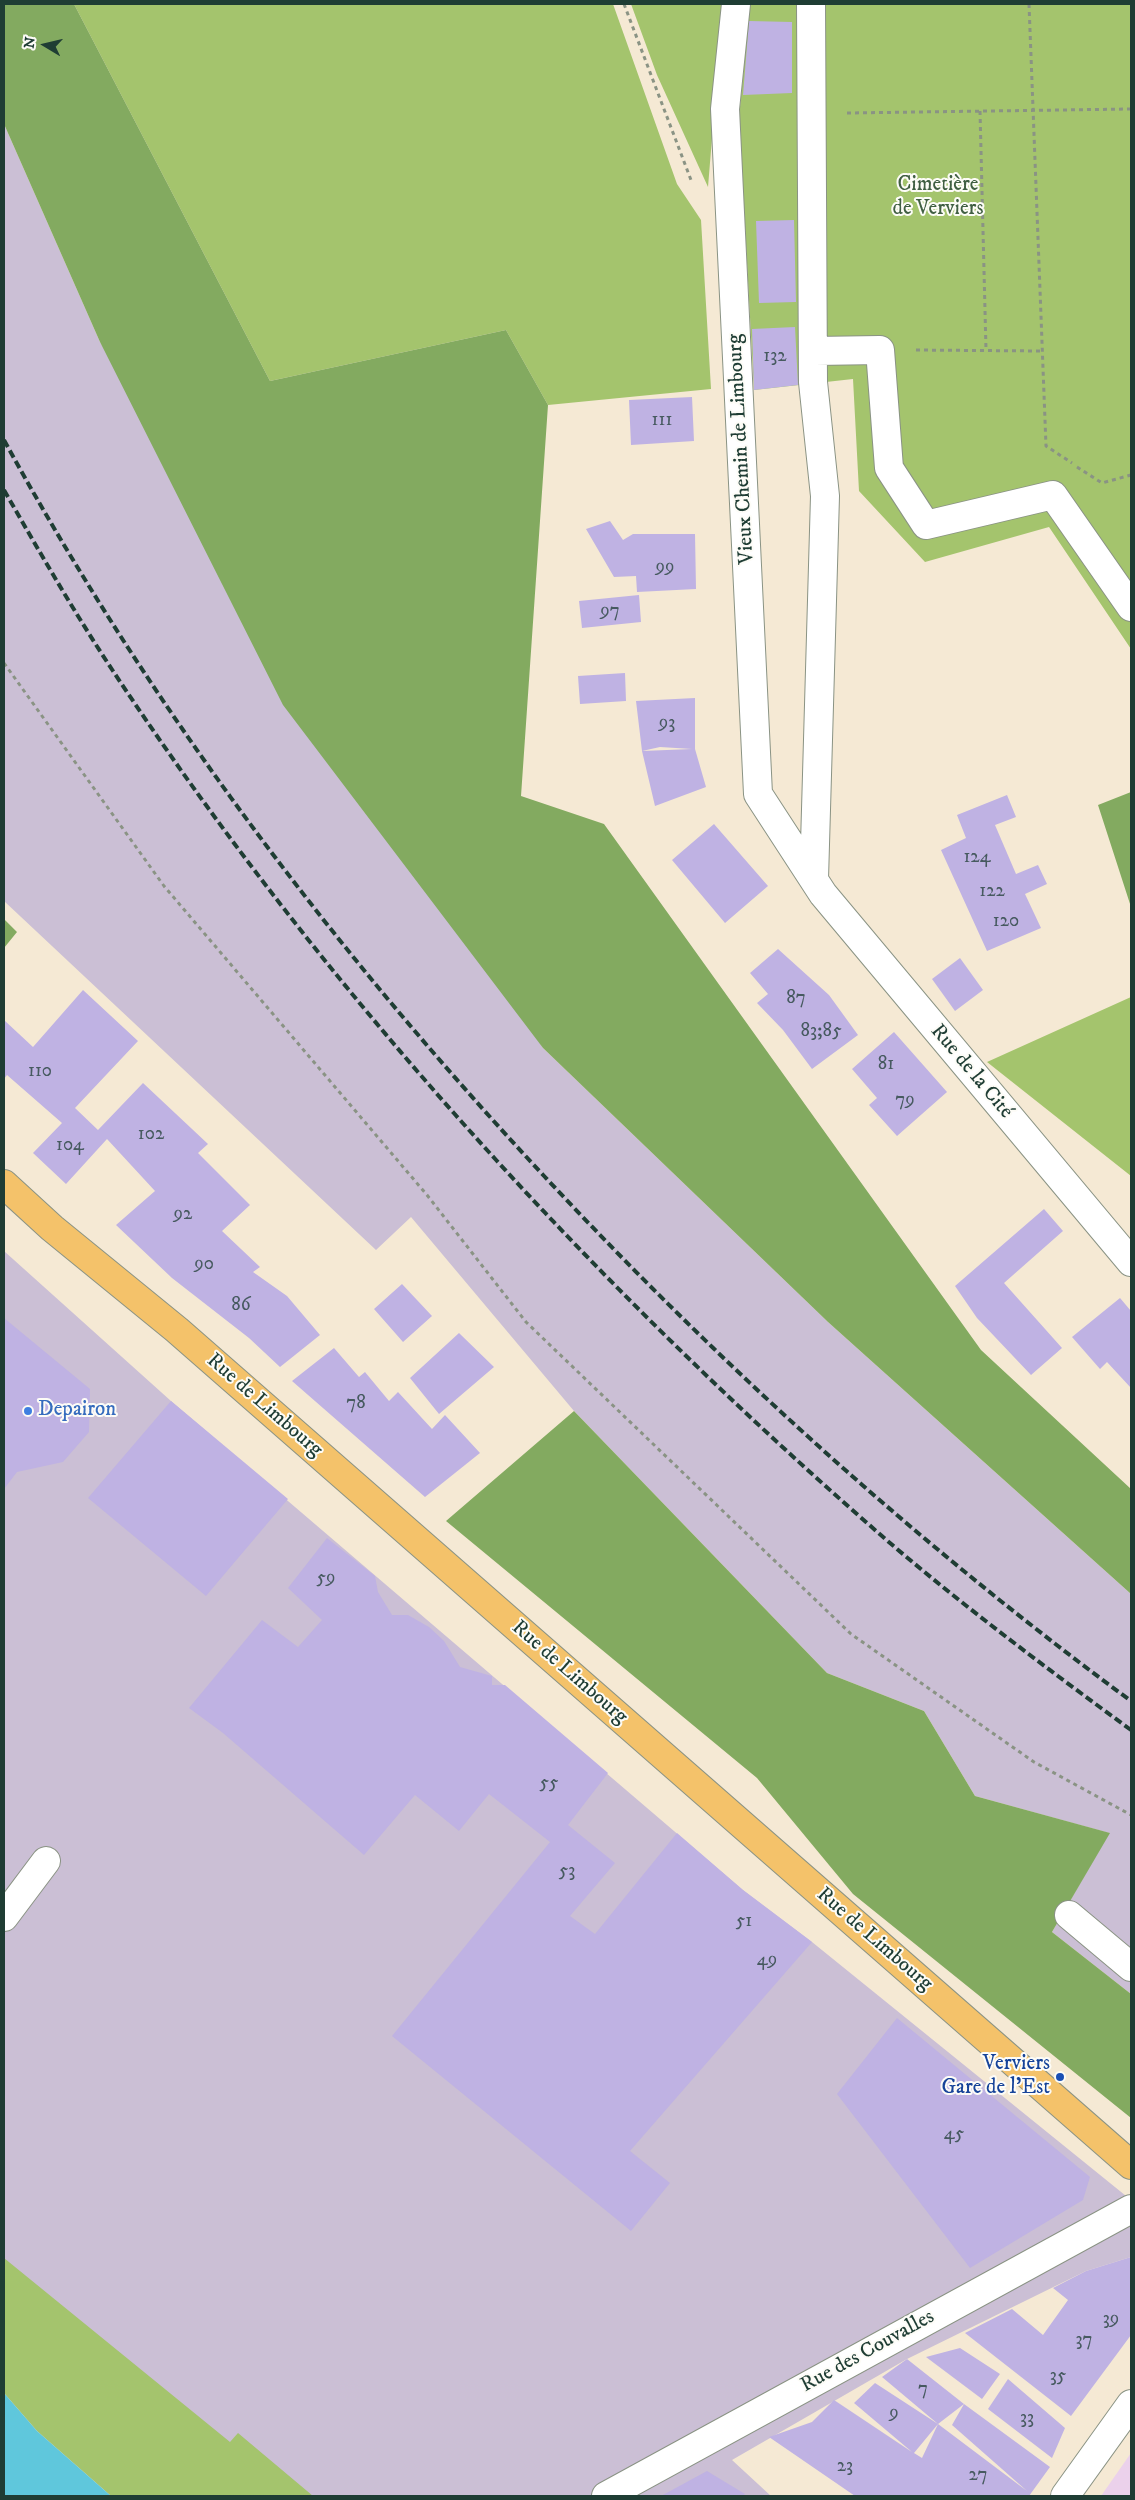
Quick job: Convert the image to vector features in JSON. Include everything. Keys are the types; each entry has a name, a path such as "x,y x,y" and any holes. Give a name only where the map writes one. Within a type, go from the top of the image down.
{"main road":[{"name":"Rue de Limbourg","path":"4,1184 52,1228 177,1330 1131,2165"}],"street":[{"name":"Vieux Chemin de Limbourg","path":"736,4 726,109 758,794 814,879"},
{"path":"811,4 815,351 813,382 825,496 814,879"},
{"path":"815,351 880,350 889,468 926,525 1053,495 1131,607"},
{"name":"Rue de la Cité","path":"814,879 823,894 1131,1262"},
{"path":"4,1918 46,1861"},
{"path":"1069,1915 1131,1967"},
{"name":"Rue des Couvalles","path":"606,2496 1131,2209"},
{"path":"1066,2496 1131,2404"}],"path":[{"path":"624,4 692,181"},
{"path":"1029,4 1046,446 1102,483 1131,475"},
{"path":"811,114 1131,109"},
{"path":"980,111 986,350"},
{"path":"880,350 1042,351"},
{"path":"4,662 164,886 427,1195 526,1322 851,1634 1034,1762 1131,1815"}],"shaded area":[{"path":"4,124 100,342 543,1048 828,1322 1131,1594 1131,1994 1052,1932 1109,1833 975,1796 924,1711 827,1673 574,1411 411,1217 376,1250 4,901"},
{"path":"4,1251 171,1401 743,1890 812,1942 1131,2200 1131,2257 1086,2271 907,2359 732,2460 771,2496 111,2496 4,2393"},
{"path":"1131,2453 1131,2496 1101,2496"}],"green space":[{"path":"4,4 74,4 270,381 506,330 548,405 521,796 604,824 981,1350 1131,1489 1131,1594 828,1322 543,1048 283,705 100,342 4,124"},
{"path":"74,4 613,4 677,184 701,220 711,389 548,405 506,330 270,381"},
{"path":"631,4 723,4 708,187 657,75"},
{"name":"Cimetière de Verviers","path":"750,4 1131,4 1131,649 1049,527 925,562 859,491 853,379 754,390 739,117"},
{"path":"1131,792 1131,907 1098,805"},
{"path":"4,919 17,932 4,948"},
{"path":"1131,997 1131,1176 987,1062"},
{"path":"574,1411 827,1673 924,1711 975,1796 1110,1833 1052,1932 1131,1994 1131,2118 853,1894 757,1778 446,1521"},
{"path":"4,2258 230,2442 238,2433 313,2496 111,2496 37,2431 4,2393"}],"water":[{"path":"4,2393 37,2431 111,2496 4,2496"}],"building":[{"path":"749,21 792,22 792,93 743,95"},
{"path":"794,220 796,302 759,303 756,221"},
{"path":"795,327 798,385 754,390 752,329"},
{"path":"692,397 694,441 631,445 629,400"},
{"path":"610,521 623,540 633,534 695,534 696,589 637,592 636,576 614,577 586,529"},
{"path":"639,595 641,622 582,628 579,601"},
{"path":"625,673 626,701 580,704 578,676"},
{"path":"695,698 695,749 706,787 655,806 642,751 636,701","holes":["660,747 692,749 642,751"]},
{"path":"1007,795 1016,817 995,825 1016,874 1038,865 1047,884 1025,894 1041,928 987,951 941,850 966,838 957,815"},
{"path":"714,824 768,886 725,923 672,860"},
{"path":"778,949 829,995 858,1035 812,1069 783,1030 757,1003 768,994 750,973"},
{"path":"960,958 983,990 955,1011 932,979"},
{"path":"83,990 138,1041 75,1108 98,1130 143,1083 208,1144 198,1153 250,1205 222,1231 260,1267 253,1272 287,1296 320,1335 280,1367 249,1338 172,1278 116,1225 155,1191 107,1139 66,1184 33,1153 62,1123 7,1075 4,1079 4,1020 33,1047"},
{"path":"894,1032 947,1092 897,1136 869,1105 877,1098 852,1069"},
{"path":"1044,1209 1063,1231 1004,1283 1062,1348 1031,1375 977,1318 955,1286"},
{"path":"402,1284 432,1316 403,1342 374,1309"},
{"path":"1120,1298 1131,1311 1131,1388 1107,1362 1100,1369 1072,1337"},
{"path":"4,1318 90,1389 89,1432 63,1462 17,1472 4,1489"},
{"path":"459,1333 494,1367 439,1414 410,1378"},
{"path":"334,1348 359,1377 365,1372 389,1401 398,1392 432,1429 445,1415 480,1453 425,1497 292,1381"},
{"path":"171,1401 288,1499 206,1596 88,1498"},
{"path":"327,1538 375,1576 378,1592 392,1615 408,1615 429,1627 444,1641 460,1667 492,1676 492,1685 505,1685 608,1773 568,1825 615,1863 570,1916 595,1934 677,1833 743,1890 812,1942 630,2151 670,2183 631,2231 392,2036 550,1842 489,1794 459,1831 415,1795 364,1855 223,1733 189,1708 262,1620 298,1647 322,1620 288,1588"},
{"path":"897,2018 1090,2177 1083,2200 970,2268 837,2094"},
{"path":"1131,2257 1131,2335 1071,2416 965,2333 1012,2309 1043,2335 1068,2300 1053,2288 1086,2271"},
{"path":"960,2348 1000,2374 982,2399 926,2357"},
{"path":"907,2359 964,2404 938,2424 882,2377"},
{"path":"1008,2379 1065,2428 1052,2458 988,2409"},
{"path":"875,2383 938,2424 1027,2491 952,2425 964,2404 1050,2467 1029,2496 855,2496 769,2437 812,2422 834,2400 912,2452 854,2403","holes":["938,2424 922,2458 914,2453"]},
{"path":"707,2471 745,2494 743,2496 661,2496"}],"railway":[{"path":"4,440 61,540 121,637 251,825 393,1005 468,1092 613,1248 753,1386 900,1517 975,1580 1052,1642 1131,1701"},
{"path":"4,490 57,581 113,671 196,791 284,908 376,1022 472,1133 572,1241 675,1345 781,1446 890,1543 949,1592 1131,1730"}],"place":[{"name":"Depairon","path":"28,1411"},
{"name":"Verviers Gare de l'Est","path":"1060,2077"}]}
